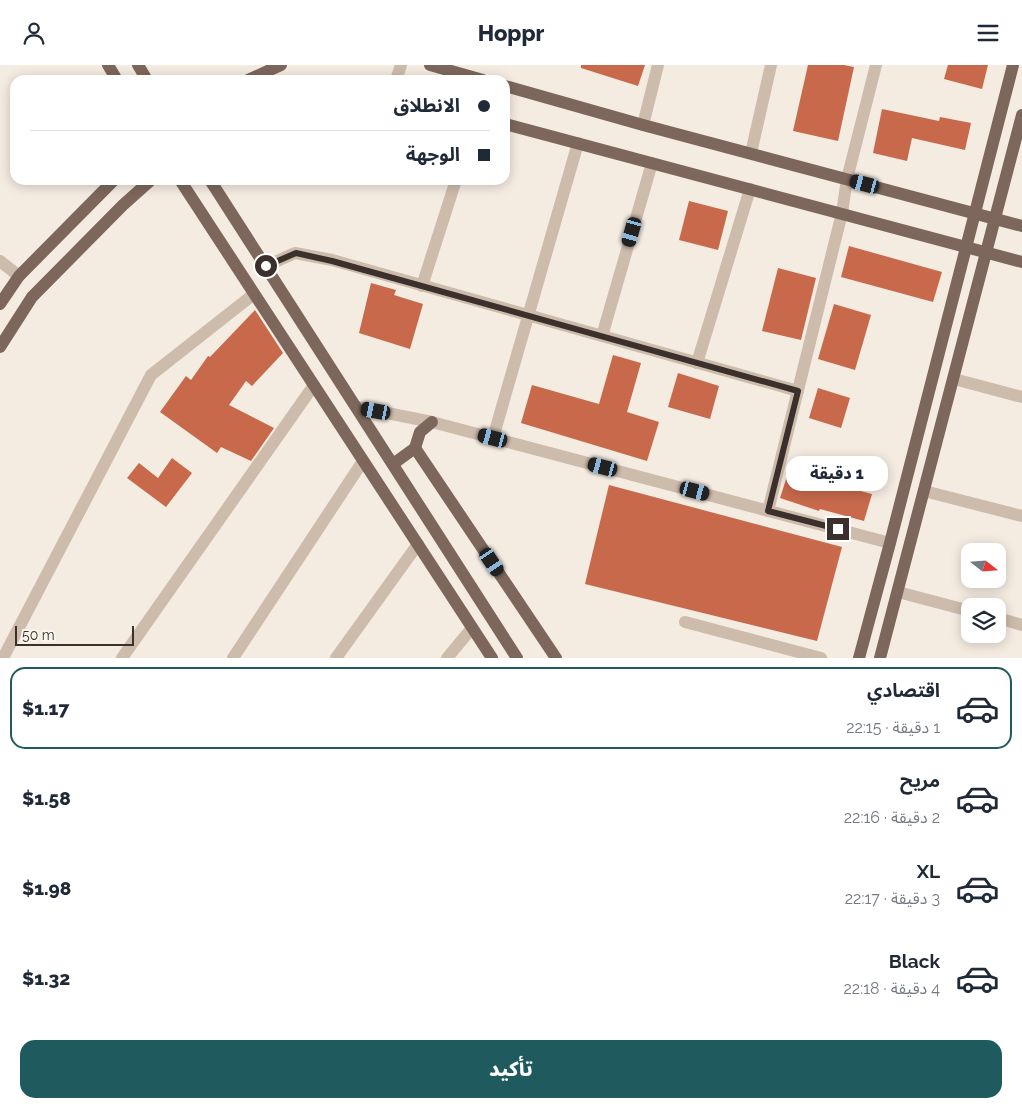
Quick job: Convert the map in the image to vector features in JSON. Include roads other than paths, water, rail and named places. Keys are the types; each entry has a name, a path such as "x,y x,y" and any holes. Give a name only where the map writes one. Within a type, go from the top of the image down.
{"main road":[{"path":"259,75 281,65"},
{"path":"430,65 465,75"},
{"path":"859,658 1013,65"},
{"path":"510,87 643,125 1022,226"},
{"path":"880,658 1022,115"},
{"path":"510,125 987,251 1022,262"},
{"path":"0,304 19,275 109,185"},
{"path":"0,347 32,297 123,205 145,185"},
{"path":"183,185 492,658"},
{"path":"213,185 517,658"},
{"path":"393,464 415,448 420,432 432,422"},
{"path":"415,448 556,658"}],"street":[{"path":"643,125 658,65"},
{"path":"751,153 771,65"},
{"path":"768,511 842,213 847,179 876,65"},
{"path":"493,438 578,143"},
{"path":"602,336 652,163"},
{"path":"422,286 454,185"},
{"path":"697,363 750,189"},
{"path":"266,266 296,253 332,261 798,391"},
{"path":"0,261 19,275"},
{"path":"3,658 151,375 254,294"},
{"path":"954,379 1022,397"},
{"path":"122,658 314,385"},
{"path":"357,407 432,422 890,543"},
{"path":"233,658 364,461"},
{"path":"924,491 1022,516"},
{"path":"336,658 418,544"},
{"path":"898,592 961,609"},
{"path":"1006,621 1022,625"},
{"path":"686,622 821,658"},
{"path":"447,658 476,633 485,658"}]}
